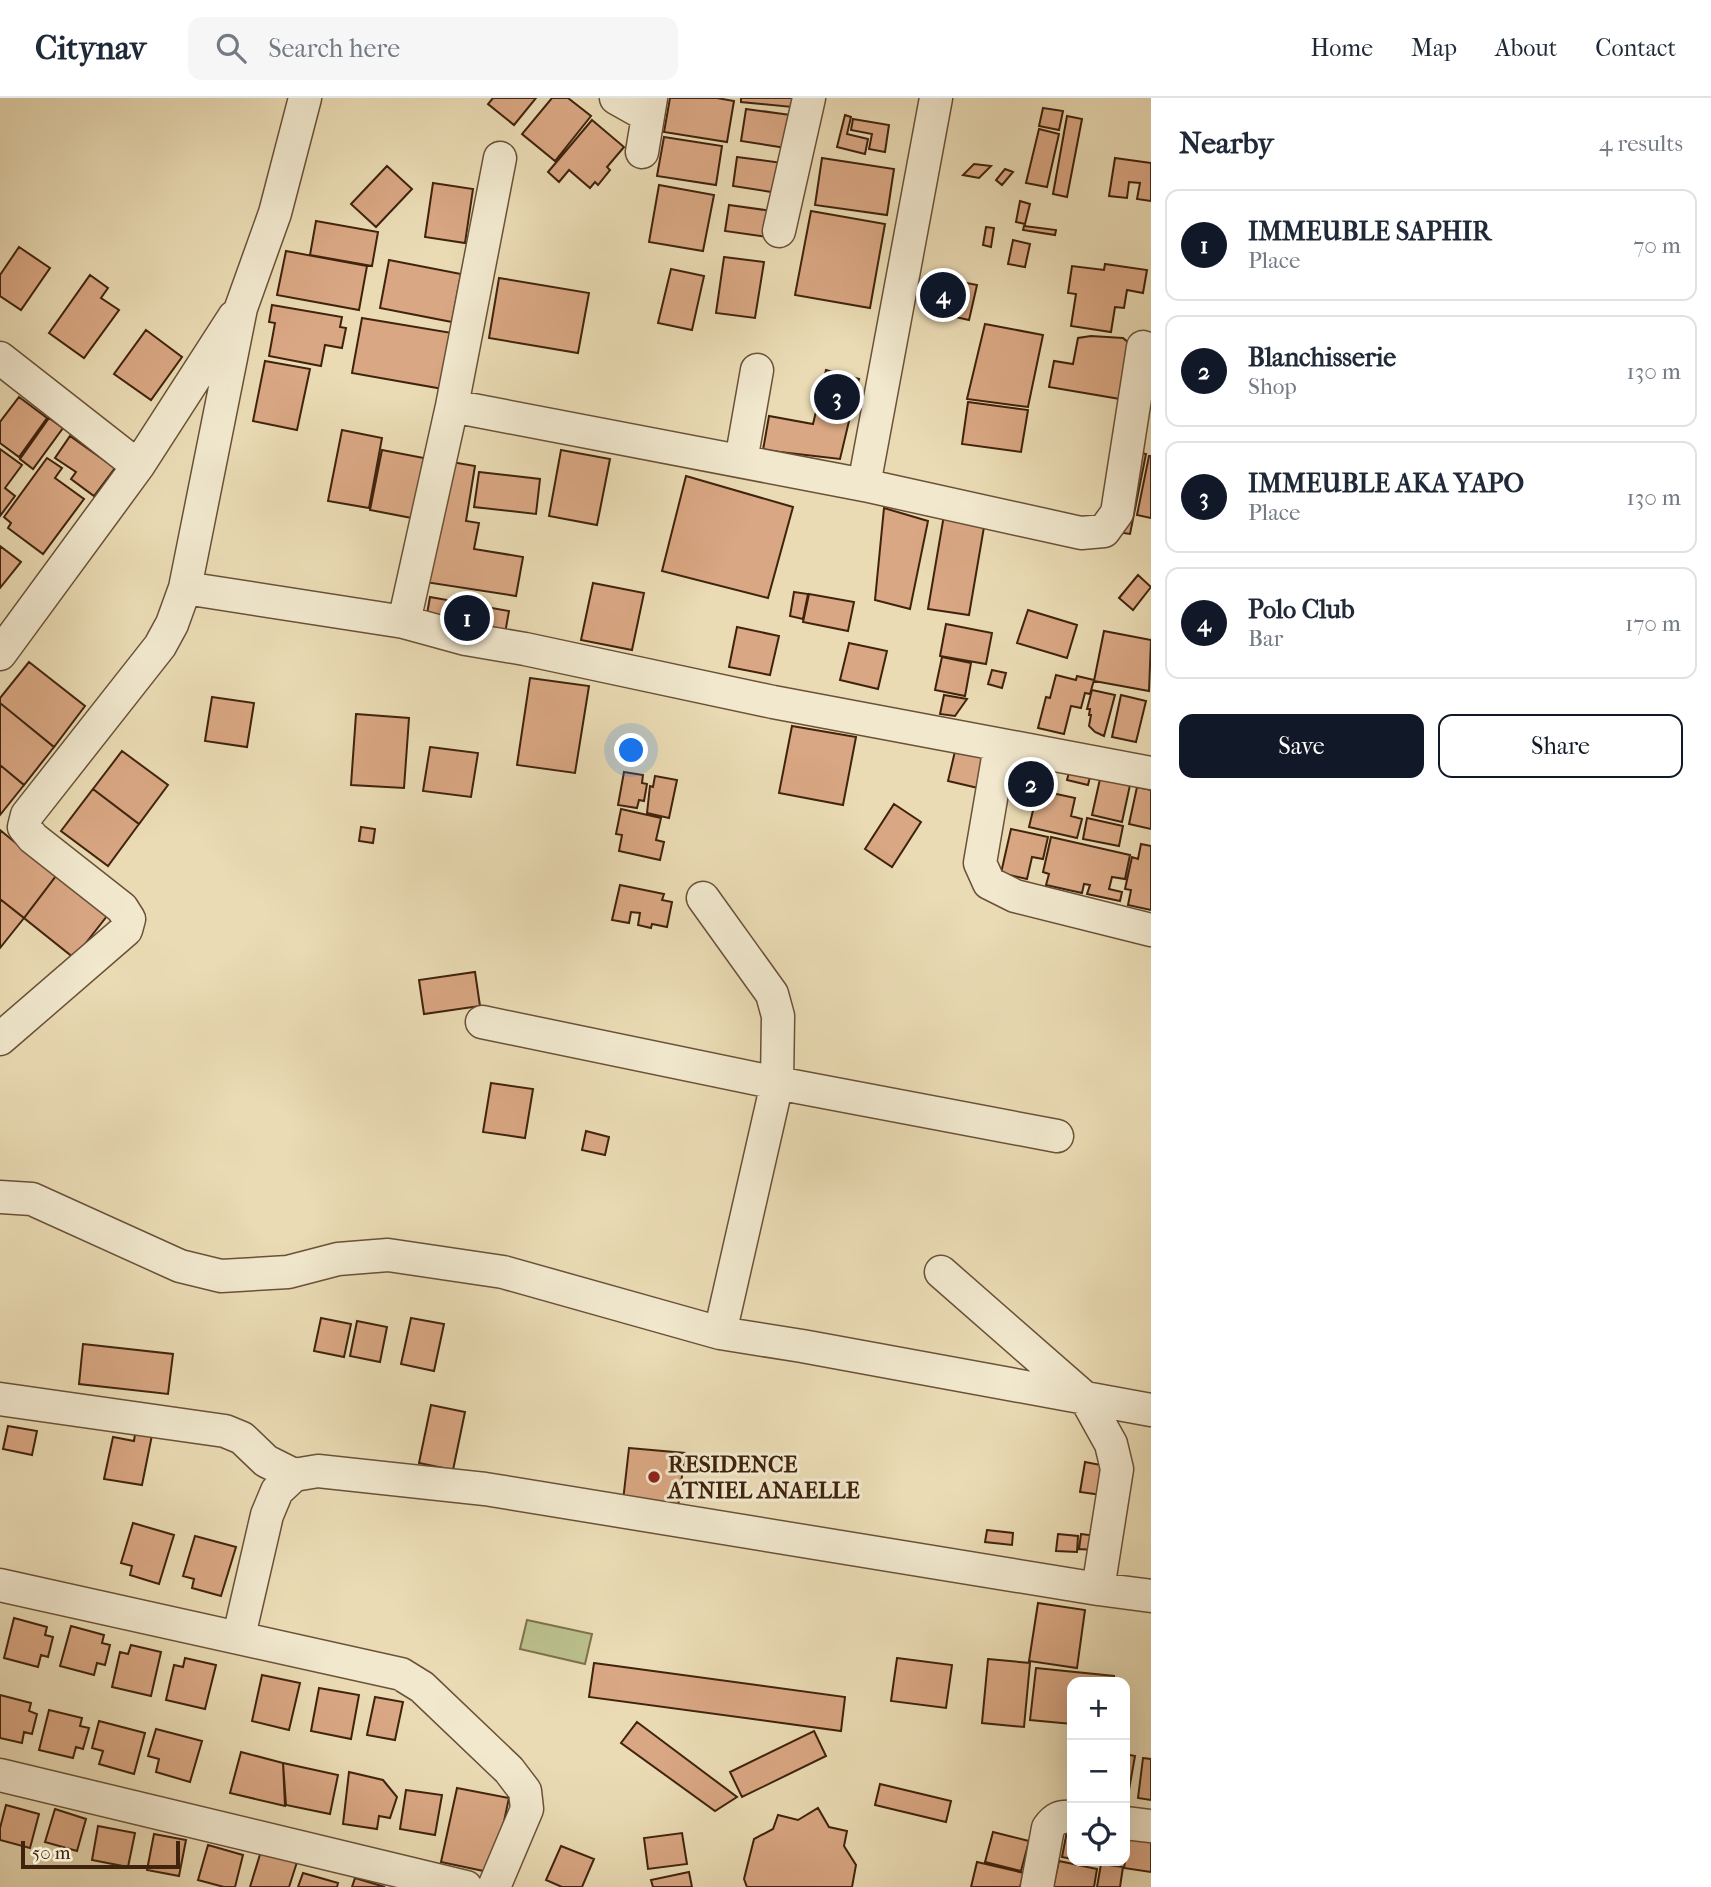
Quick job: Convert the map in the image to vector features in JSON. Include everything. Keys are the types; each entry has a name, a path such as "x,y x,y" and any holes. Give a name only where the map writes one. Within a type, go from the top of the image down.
{"street":[{"path":"0,1039 126,930 129,919 122,908 33,838 24,827 27,815 160,646 172,624 185,588 241,308 275,213 305,98"},
{"path":"616,98 649,107 642,152"},
{"path":"779,231 809,98"},
{"path":"864,485 936,98"},
{"path":"404,622 452,406 500,158"},
{"path":"0,654 138,466 223,331 241,308"},
{"path":"452,406 864,485 1081,533 1104,531 1116,513 1143,347"},
{"path":"0,358 138,466"},
{"path":"741,461 757,370"},
{"path":"185,588 404,622 466,639 1000,746 1151,773"},
{"path":"1000,746 980,863 989,883 1015,896 1151,930"},
{"path":"703,898 772,994 778,1016 777,1083 720,1333"},
{"path":"482,1022 777,1083 1058,1136"},
{"path":"0,1197 32,1199 180,1266 222,1276 288,1272 338,1259 388,1255 503,1272 720,1333 1151,1410"},
{"path":"941,1272 1087,1399 1111,1444 1117,1469 1098,1590"},
{"path":"0,1399 225,1431 242,1438 266,1461 294,1475"},
{"path":"239,1636 267,1515 277,1490 294,1475 318,1471 485,1489 1098,1590 1151,1596"},
{"path":"0,1585 401,1674 422,1687 509,1770 525,1791 527,1809 494,1887"},
{"path":"0,1774 466,1887"},
{"path":"1037,1887 1048,1828 1053,1820 1067,1816"},
{"path":"1130,1824 1151,1826"}],"green space":[{"path":"527,1620 592,1634 585,1664 520,1649"}],"building":[{"path":"493,98 536,98 514,125 488,104"},
{"path":"552,98 568,98 591,116 555,161 522,134"},
{"path":"670,98 717,98 734,101 727,142 664,132"},
{"path":"741,98 793,98 792,107 741,102"},
{"path":"1043,108 1063,111 1059,130 1039,126"},
{"path":"746,109 791,115 786,148 741,141"},
{"path":"845,115 851,117 847,134 868,139 865,154 837,147"},
{"path":"1067,116 1082,119 1067,197 1053,194"},
{"path":"853,119 889,125 885,152 869,149 872,134 851,130"},
{"path":"592,120 624,147 607,167 610,170 598,185 595,182 590,188 569,170 559,182 548,172"},
{"path":"1039,129 1059,134 1047,187 1026,183"},
{"path":"664,137 722,146 716,185 657,176"},
{"path":"737,157 783,163 778,193 733,186"},
{"path":"822,158 894,169 887,215 815,205"},
{"path":"1115,158 1151,163 1151,201 1137,199 1140,183 1129,182 1127,198 1109,196"},
{"path":"974,164 991,166 979,178 963,175"},
{"path":"387,166 412,189 376,227 351,204"},
{"path":"1005,169 1013,172 1002,185 996,180"},
{"path":"433,183 473,189 465,243 425,237"},
{"path":"659,185 714,195 703,251 649,242"},
{"path":"1020,201 1030,204 1025,224 1016,222"},
{"path":"729,205 772,211 768,237 725,231"},
{"path":"811,211 885,224 870,308 795,295"},
{"path":"316,221 378,232 372,266 310,255"},
{"path":"1024,226 1056,230 1055,235 1023,230"},
{"path":"986,227 994,228 991,247 983,245"},
{"path":"1013,240 1030,244 1025,267 1008,264"},
{"path":"19,247 50,268 21,310 0,296 0,275"},
{"path":"286,251 367,266 359,310 277,295"},
{"path":"724,257 764,262 755,318 716,313"},
{"path":"389,260 461,274 452,322 380,308"},
{"path":"1105,264 1147,270 1143,293 1127,290 1124,308 1115,307 1111,332 1071,326 1076,294 1068,293 1072,266 1104,270"},
{"path":"671,269 704,276 692,330 658,323"},
{"path":"90,275 108,288 101,298 119,310 84,358 49,333"},
{"path":"499,278 589,293 578,353 489,338"},
{"path":"946,279 977,285 969,320 938,313"},
{"path":"272,305 342,317 340,327 346,328 342,348 325,345 321,366 269,356 275,323 269,322"},
{"path":"362,318 452,333 443,389 352,373"},
{"path":"985,324 1043,335 1028,407 967,399"},
{"path":"146,330 182,357 151,400 114,374"},
{"path":"1078,338 1123,338 1135,348 1126,400 1049,387 1054,361 1073,364"},
{"path":"265,361 310,369 297,430 253,421"},
{"path":"826,370 859,379 840,459 763,450 769,416 813,424"},
{"path":"19,397 47,418 19,457 0,443 0,422"},
{"path":"968,402 1028,410 1021,452 962,444"},
{"path":"49,418 63,428 33,469 20,459"},
{"path":"342,430 382,438 369,508 328,501"},
{"path":"70,436 115,468 94,496 71,479 76,472 55,458"},
{"path":"0,449 22,465 5,488 15,496 0,516"},
{"path":"382,450 429,459 417,519 370,510"},
{"path":"561,450 610,459 597,525 549,516"},
{"path":"1131,451 1146,454 1130,534 1116,532"},
{"path":"1151,456 1151,518 1137,515"},
{"path":"47,458 62,468 55,478 84,499 43,554 8,528 11,523 4,517"},
{"path":"446,461 475,466 466,521 479,523 474,549 523,557 516,596 425,582"},
{"path":"479,472 540,479 536,514 474,507"},
{"path":"686,476 793,507 768,598 662,571"},
{"path":"884,508 928,521 910,609 875,600"},
{"path":"944,515 985,521 969,615 928,609"},
{"path":"0,546 21,562 0,588"},
{"path":"1138,575 1151,587 1133,610 1119,598"},
{"path":"593,583 644,593 632,650 581,640"},
{"path":"794,592 808,594 803,619 790,616"},
{"path":"809,594 854,602 848,631 803,622"},
{"path":"430,597 509,611 504,639 425,625"},
{"path":"1028,610 1077,625 1067,658 1017,643"},
{"path":"946,624 992,633 986,664 940,656"},
{"path":"737,627 779,636 770,675 729,667"},
{"path":"1104,631 1151,640 1149,691 1094,681"},
{"path":"849,643 887,651 878,689 840,680"},
{"path":"942,657 971,663 965,696 935,690"},
{"path":"29,662 85,706 54,747 0,703 0,698"},
{"path":"992,670 1006,673 1002,688 988,684"},
{"path":"1056,675 1076,680 1077,676 1094,680 1090,694 1085,693 1081,708 1071,706 1064,734 1038,728 1046,697 1050,698"},
{"path":"530,678 589,686 575,773 517,765"},
{"path":"1092,690 1115,695 1104,736 1089,726 1091,715 1090,709 1087,709"},
{"path":"944,695 967,699 955,716 940,714"},
{"path":"1121,695 1146,701 1136,742 1112,737"},
{"path":"212,697 254,703 247,747 205,741"},
{"path":"0,703 54,747 24,785 0,765"},
{"path":"356,714 409,718 404,788 351,785"},
{"path":"792,726 856,737 843,805 779,793"},
{"path":"430,747 478,753 471,797 423,791"},
{"path":"956,747 986,754 978,788 948,781"},
{"path":"122,751 168,785 139,824 93,789"},
{"path":"1072,760 1093,765 1088,785 1067,780"},
{"path":"0,765 24,785 0,815"},
{"path":"624,772 643,775 642,783 647,784 644,801 639,800 637,808 618,805"},
{"path":"655,776 677,780 669,818 647,813 650,786 653,787"},
{"path":"1100,779 1130,785 1122,822 1092,815"},
{"path":"1137,787 1151,790 1151,829 1129,824"},
{"path":"93,789 139,824 108,866 61,831"},
{"path":"1038,790 1075,798 1071,816 1082,819 1077,838 1029,827"},
{"path":"894,804 921,822 892,867 865,849"},
{"path":"621,809 661,818 656,840 664,842 660,860 619,851 622,835 616,834"},
{"path":"1087,818 1123,826 1119,846 1083,839"},
{"path":"361,827 375,829 373,843 359,841"},
{"path":"1011,829 1048,837 1043,859 1032,857 1027,879 1001,873"},
{"path":"0,830 56,876 24,918 0,899"},
{"path":"1051,837 1130,855 1125,879 1112,877 1109,889 1122,892 1120,901 1087,894 1090,885 1084,884 1082,893 1046,885 1049,874 1043,872"},
{"path":"1141,844 1151,846 1151,910 1128,905 1131,890 1125,889 1132,857 1138,859"},
{"path":"56,876 107,916 74,958 24,918"},
{"path":"620,885 664,894 662,900 672,902 667,927 638,925 640,913 631,912 629,923 612,920"},
{"path":"0,899 24,918 0,948"},
{"path":"475,972 480,1006 424,1014 419,980"},
{"path":"491,1083 533,1089 525,1138 483,1132"},
{"path":"586,1131 609,1137 605,1155 582,1150"},
{"path":"321,1318 351,1324 344,1357 314,1351"},
{"path":"411,1318 444,1324 434,1371 401,1364"},
{"path":"357,1321 387,1327 380,1362 350,1356"},
{"path":"83,1344 173,1354 168,1394 79,1384"},
{"path":"431,1405 465,1412 453,1470 419,1463"},
{"path":"137,1421 154,1425 142,1485 104,1479 113,1437 134,1441"},
{"path":"8,1426 37,1431 32,1455 3,1449"},
{"name":"RESIDENCE ATNIEL ANAELLE","path":"629,1448 685,1453 678,1507 623,1501"},
{"path":"1085,1462 1106,1466 1102,1495 1080,1492"},
{"path":"133,1523 174,1535 159,1584 130,1575 132,1566 121,1563"},
{"path":"987,1530 1013,1533 1012,1545 985,1542"},
{"path":"1058,1534 1078,1536 1077,1552 1056,1551"},
{"path":"1081,1534 1097,1536 1095,1550 1079,1549"},
{"path":"195,1536 236,1547 221,1596 192,1588 194,1579 183,1576"},
{"path":"1038,1603 1085,1610 1077,1668 1029,1661"},
{"path":"14,1618 47,1627 45,1635 53,1637 48,1657 41,1655 38,1667 4,1658"},
{"path":"71,1626 104,1635 102,1643 110,1645 105,1665 97,1663 94,1675 60,1666"},
{"path":"131,1645 161,1652 151,1696 112,1687 120,1652 128,1654"},
{"path":"185,1658 216,1665 205,1709 166,1700 174,1665 183,1667"},
{"path":"897,1658 952,1665 946,1708 891,1701"},
{"path":"988,1659 1030,1663 1024,1727 982,1723"},
{"path":"594,1663 845,1697 841,1731 589,1697"},
{"path":"1036,1668 1114,1676 1067,1677 1067,1724 1030,1720"},
{"path":"262,1675 300,1683 289,1730 252,1721"},
{"path":"319,1688 359,1695 351,1739 311,1731"},
{"path":"0,1695 31,1703 29,1711 37,1714 32,1734 24,1732 22,1743 0,1738"},
{"path":"375,1697 403,1702 395,1740 367,1735"},
{"path":"49,1710 82,1718 80,1726 89,1728 83,1749 76,1747 73,1758 39,1750"},
{"path":"99,1721 145,1733 134,1774 99,1764 103,1751 92,1748"},
{"path":"637,1722 737,1797 715,1811 621,1743"},
{"path":"156,1729 202,1741 190,1782 156,1772 159,1759 148,1756"},
{"path":"814,1731 826,1756 742,1797 730,1772"},
{"path":"241,1752 283,1763 285,1806 230,1793"},
{"path":"1130,1755 1135,1756 1130,1784"},
{"path":"1143,1758 1151,1759 1151,1800 1138,1798"},
{"path":"283,1763 338,1775 330,1814 286,1805"},
{"path":"349,1772 383,1780 397,1797 390,1818 379,1816 377,1829 343,1824"},
{"path":"880,1784 951,1801 946,1822 875,1805"},
{"path":"457,1788 509,1798 493,1873 441,1862"},
{"path":"406,1790 442,1795 435,1835 400,1829"},
{"path":"6,1805 39,1814 30,1848 0,1840"},
{"path":"818,1808 829,1827 847,1831 844,1846 856,1865 852,1887 747,1887 744,1879 754,1839 773,1829 778,1815 798,1820"},
{"path":"55,1809 86,1819 77,1851 45,1842"},
{"path":"98,1826 135,1833 128,1867 92,1860"},
{"path":"1130,1829 1151,1832 1151,1872 1124,1868 1130,1866"},
{"path":"1067,1831 1067,1858 1062,1857"},
{"path":"993,1832 1029,1841 1021,1871 985,1862"},
{"path":"682,1833 687,1864 648,1869 644,1838"},
{"path":"154,1834 186,1840 179,1876 147,1870"},
{"path":"208,1845 243,1855 235,1887 198,1880"},
{"path":"561,1846 594,1859 582,1887 562,1887 546,1880"},
{"path":"262,1848 298,1859 289,1887 250,1887"},
{"path":"1059,1861 1067,1863 1067,1866 1097,1869 1094,1887 1053,1887"},
{"path":"977,1862 1024,1873 1020,1887 971,1887"},
{"path":"1101,1866 1123,1867 1120,1887 1097,1887"},
{"path":"689,1872 692,1887 653,1887 651,1880"},
{"path":"303,1873 338,1883 337,1887 298,1887"},
{"path":"355,1878 385,1887 352,1887"}],"place":[{"name":"Polo Club","path":"943,295"},
{"name":"IMMEUBLE AKA YAPO","path":"837,397"},
{"name":"IMMEUBLE SAPHIR","path":"467,618"},
{"name":"Blanchisserie","path":"1031,784"},
{"name":"RESIDENCE ATNIEL ANAELLE","path":"654,1477"}]}
